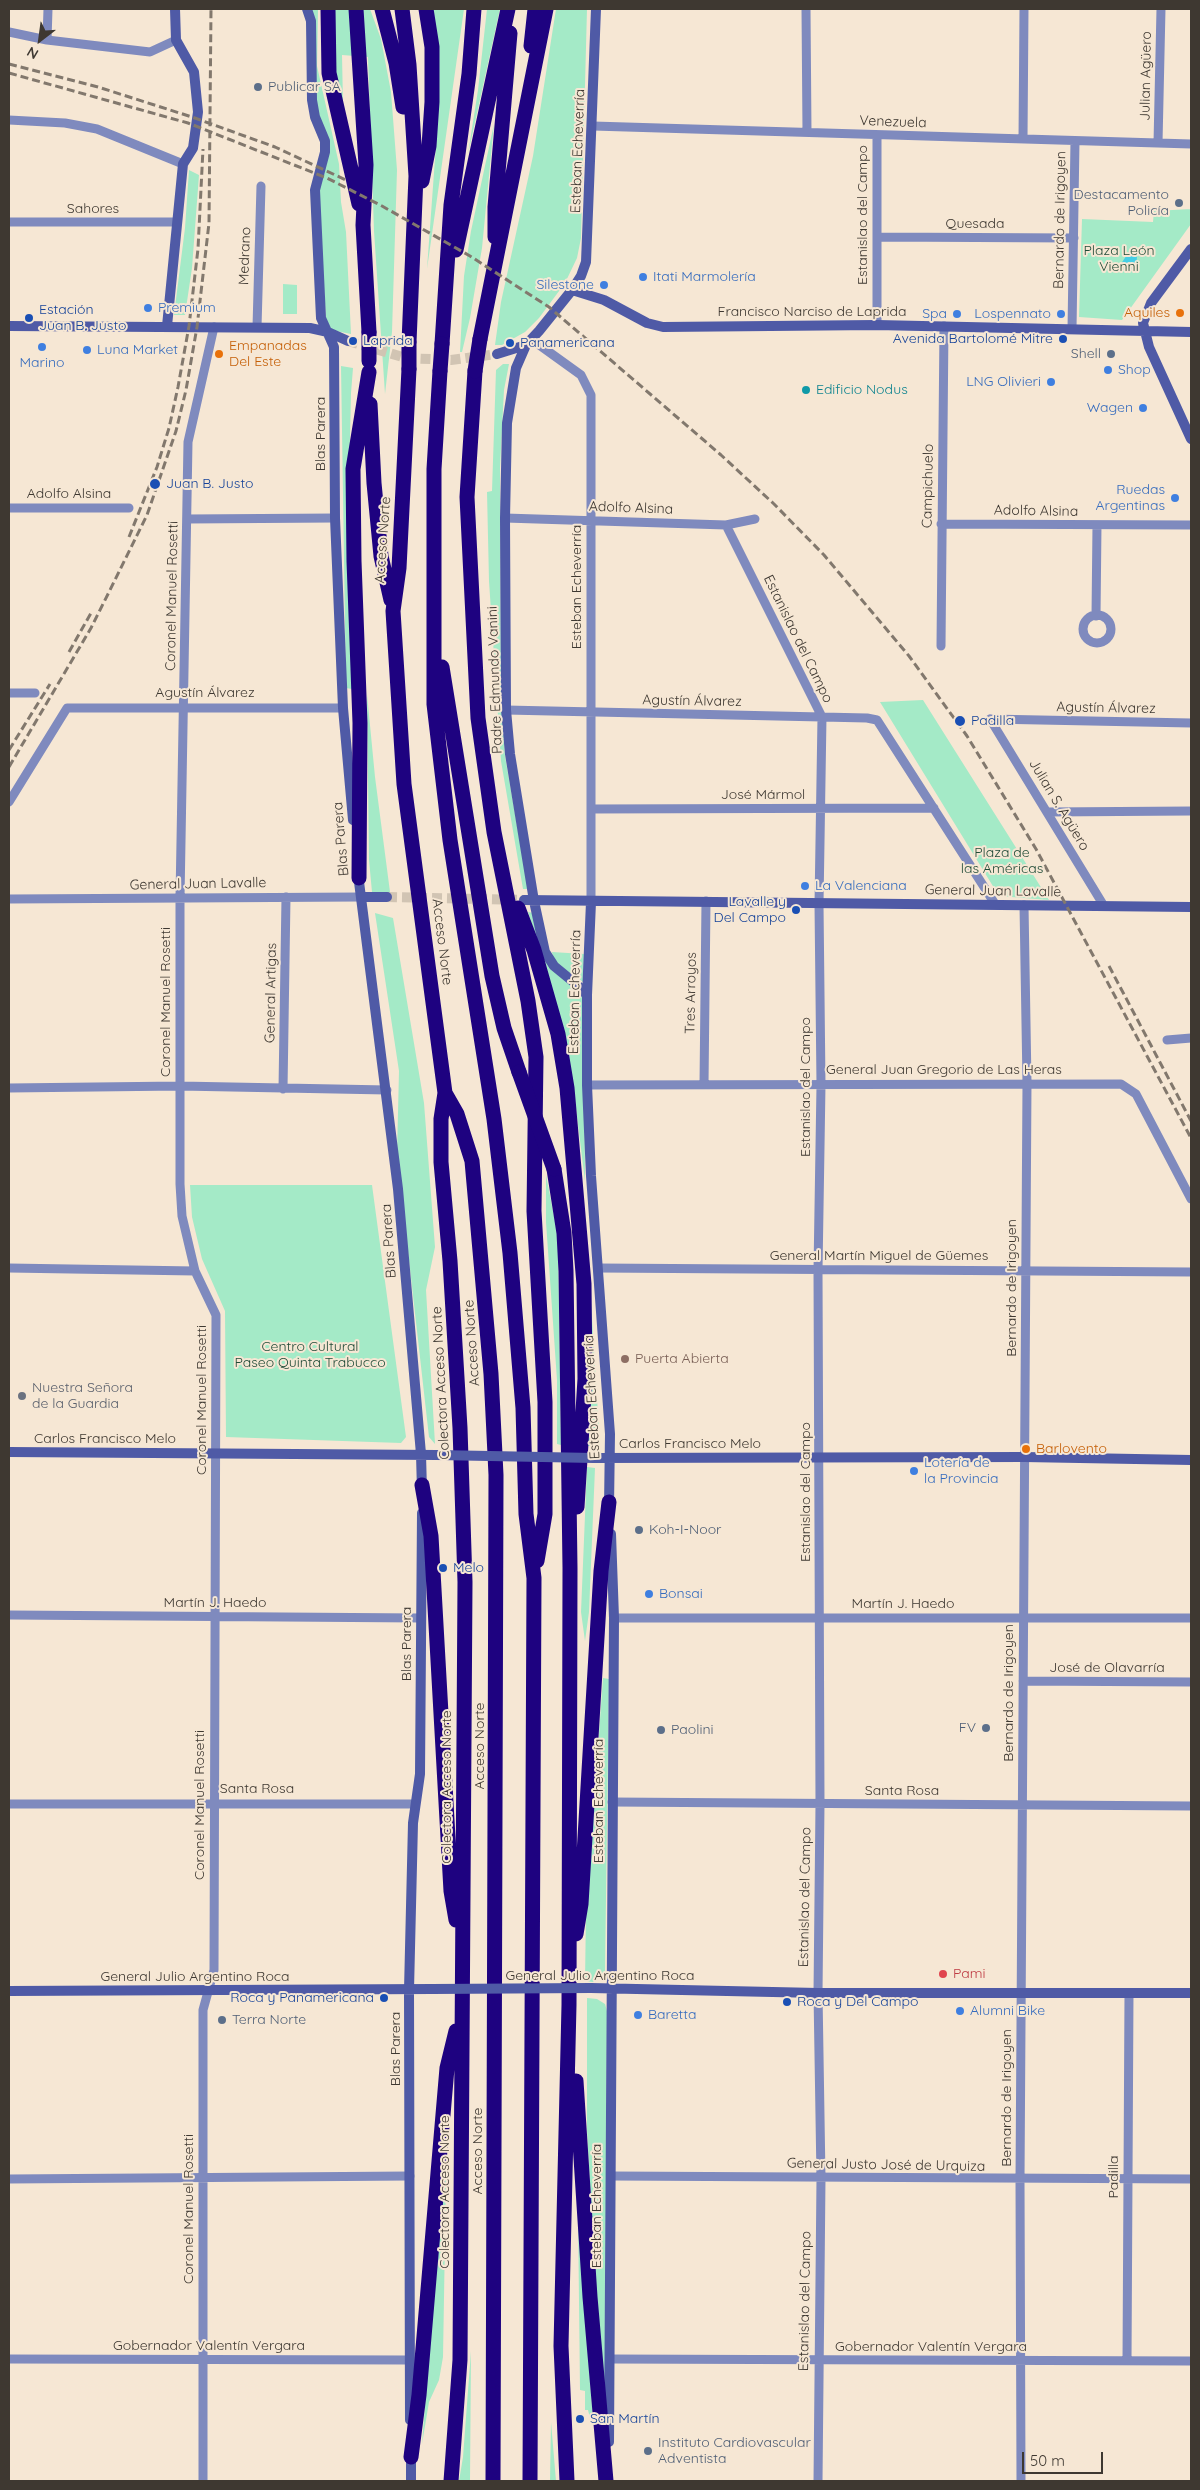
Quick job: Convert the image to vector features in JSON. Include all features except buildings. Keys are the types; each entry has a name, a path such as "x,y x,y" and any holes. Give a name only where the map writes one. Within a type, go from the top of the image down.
{"highway":[{"path":"328,9 329,73 363,225"},
{"path":"356,9 366,165 363,225 374,483 381,556 393,611"},
{"path":"382,9 396,63 404,120 416,176"},
{"path":"402,9 409,65 416,176 416,212"},
{"path":"416,212 429,146 432,102 432,47 426,9"},
{"path":"447,293 451,205 469,74 474,9"},
{"path":"447,293 509,9"},
{"path":"494,266 495,207 509,9"},
{"path":"529,92 535,9"},
{"path":"534,1578 545,1514 545,1402 534,1211 536,1057 528,1001 485,778 474,676 467,497 475,371 480,339 546,9"},
{"name":"Acceso Norte","path":"416,212 399,568 393,611 404,784 445,1093 457,1114 472,1161 489,1345 496,1475 493,2481"},
{"name":"Acceso Norte","path":"447,293 434,469 434,704 442,777 494,1119 510,1253 522,1400 526,1514 534,1578 530,2481"},
{"path":"358,878 360,723 354,561 353,469 369,367"},
{"path":"435,623 490,966 504,1028 554,1169 564,1232 570,1568 569,2005 561,2346 567,2481"},
{"path":"503,870 534,950 558,1034 567,1088 584,1284 585,1369 579,1489 570,1568"},
{"name":"Colectora Acceso Norte","path":"445,1093 441,1119 441,1162 450,1261 460,1418 465,1582 460,2360 451,2481"},
{"path":"422,1485 431,1536 451,1892 462,1961"},
{"path":"569,1987 581,1904 601,1571 608,1502"},
{"path":"411,2457 419,2395 447,2068 462,2000"},
{"path":"569,2005 575,2048 590,2287 607,2481"}],"street":[{"path":"47,40 48,9"},
{"path":"167,326 183,164 193,148 197,132 197,96 194,72 176,40 176,9"},
{"name":"Blas Parera","path":"307,9 310,21 314,117 325,142 325,152 314,190 321,318 334,347 335,518 343,708 358,878 387,1090 398,1189 421,1454 420,1774 413,1823 409,1990 410,2176 408,2360 410,2481"},
{"name":"Esteban Echeverría","path":"572,290 582,276 587,255 594,126 596,9"},
{"path":"806,9 806,132"},
{"path":"1023,139 1024,9"},
{"name":"Julian Agüero","path":"1158,143 1161,9"},
{"path":"9,32 47,40 150,52 176,40"},
{"path":"9,120 65,123 97,129 183,164"},
{"name":"Venezuela","path":"594,126 1191,144"},
{"name":"Estanislao del Campo","path":"877,136 877,325"},
{"name":"Bernardo de Irigoyen","path":"1072,329 1075,141"},
{"name":"Medrano","path":"256,327 261,186"},
{"name":"Sahores","path":"9,222 176,222"},
{"name":"Quesada","path":"877,237 1074,238"},
{"path":"1191,249 1151,303 1144,317 1144,331 1149,348 1191,439"},
{"path":"498,354 528,342 572,290"},
{"name":"Francisco Narciso de Laprida","path":"572,290 604,300 647,323 663,328 877,325 1191,332"},
{"path":"9,326 310,328 328,332 348,341"},
{"name":"Campichuelo","path":"941,646 944,326"},
{"name":"Coronel Manuel Rosetti","path":"203,2481 203,2010 214,1970 213,1802 216,1315 195,1271 182,1216 180,898 188,442 214,327"},
{"name":"Esteban Echeverría","path":"528,342 571,366 582,375 588,385 591,406 591,902 587,995 587,1085 610,1434 608,1502 614,1618 610,2358 607,2481"},
{"name":"Padre Edmundo Vanini","path":"528,342 516,368 508,423 505,518 506,710 529,901 549,960 587,995"},
{"name":"Adolfo Alsina","path":"9,508 129,508"},
{"path":"187,519 335,518"},
{"name":"Adolfo Alsina","path":"505,518 726,525 755,519"},
{"name":"Adolfo Alsina","path":"941,524 1191,525"},
{"name":"Estanislao del Campo","path":"726,525 822,717 819,904 821,1085 818,1270 820,1457 818,1993 821,2178 818,2481"},
{"path":"1096,616 1097,525"},
{"path":"9,693 35,693"},
{"name":"Agustín Álvarez","path":"9,802 67,708 343,708"},
{"name":"Agustín Álvarez","path":"506,710 868,718 877,720 934,808"},
{"name":"Agustín Álvarez","path":"990,720 1191,723"},
{"name":"Julian S. Agüero","path":"990,720 1104,906"},
{"path":"934,808 995,904"},
{"name":"José Mármol","path":"591,809 934,808"},
{"path":"1047,812 1191,811"},
{"name":"General Artigas","path":"283,1089 286,897"},
{"name":"General Juan Lavalle","path":"9,899 387,898"},
{"name":"General Juan Lavalle","path":"529,901 706,901 819,904 1191,907"},
{"name":"Tres Arroyos","path":"704,1085 706,901"},
{"name":"Bernardo de Irigoyen","path":"1021,2481 1020,2180 1027,1083 1024,905"},
{"path":"1167,1040 1191,1038"},
{"name":"General Juan Gregorio de Las Heras","path":"587,1085 1121,1084 1136,1094 1191,1199"},
{"path":"9,1088 180,1086 387,1090"},
{"path":"9,1268 195,1271"},
{"name":"General Martín Miguel de Güemes","path":"598,1268 1191,1272"},
{"name":"Carlos Francisco Melo","path":"9,1452 421,1454 594,1458 1024,1457 1191,1460"},
{"name":"Martín J. Haedo","path":"9,1615 420,1618"},
{"name":"Martín J. Haedo","path":"614,1618 1191,1618"},
{"name":"José de Olavarría","path":"1023,1681 1191,1682"},
{"name":"Santa Rosa","path":"9,1804 213,1802 415,1804"},
{"name":"Santa Rosa","path":"612,1802 1191,1806"},
{"name":"General Julio Argentino Roca","path":"9,1991 611,1988 818,1993 1191,1993"},
{"name":"Padilla","path":"1127,2361 1129,1993"},
{"path":"9,2178 410,2176"},
{"name":"General Justo José de Urquiza","path":"611,2176 1191,2180"},
{"name":"Gobernador Valentín Vergara","path":"610,2358 1020,2362 1191,2361"},
{"name":"Gobernador Valentín Vergara","path":"9,2359 408,2360"}],"green space":[{"path":"311,9 318,9 317,66 339,164 341,202 346,232 351,334 331,330 326,318 317,189 327,163 315,104"},
{"path":"332,9 370,9 381,39 391,92 397,170 392,332 385,394 374,231 368,57 342,55 343,104 333,75"},
{"path":"433,9 464,9 427,269 436,145"},
{"path":"487,9 500,9 468,154 478,90"},
{"path":"556,9 587,9 581,238 577,258 565,283 539,318 525,332 502,345 495,345 501,302 533,156"},
{"path":"494,124 482,248 470,318 462,352 460,352 464,276 471,231"},
{"path":"189,170 199,175 192,268 185,315 174,315 185,228"},
{"name":"Plaza León Vienni","path":"1191,209 1191,224 1122,320 1079,317 1082,219 1153,222 1154,211"},
{"path":"283,284 297,285 297,314 283,314"},
{"path":"503,364 509,364 504,390 500,468 501,702 505,756 528,889 523,889 501,761 489,581 487,492 492,491 496,370"},
{"path":"341,366 353,368 348,525 352,689 346,688"},
{"path":"367,694 375,777 390,892 372,892 369,860"},
{"name":"Plaza de las Américas","path":"923,700 1049,900 999,896 880,702"},
{"path":"528,912 534,913 542,952 582,993 584,1001 585,1181 575,1100 543,959"},
{"path":"375,913 393,918 424,1103 435,1247 426,1290 435,1444 429,1437 397,1154 399,1071"},
{"path":"552,952 584,954 583,982 554,961"},
{"path":"546,1175 558,1237 561,1445 557,1444 557,1380 546,1222"},
{"name":"Centro Cultural Paseo Quinta Trabucco","path":"190,1185 372,1185 406,1437 401,1443 226,1437 225,1311 202,1259 192,1217"},
{"path":"590,1287 600,1446 586,1446"},
{"path":"587,1467 595,1468 589,1612 585,1641 581,1612"},
{"path":"603,1678 609,1679 605,1971 593,1982 585,1981 586,1912"},
{"path":"587,1998 597,1999 605,2004 607,2011 605,2390 598,2331 587,2130"},
{"path":"446,2179 443,2357 439,2380 429,2402 422,2444 442,2187"},
{"path":"578,2213 593,2420 590,2418 588,2410 585,2410 585,2391 580,2390"},
{"path":"471,2351 470,2481 459,2481 463,2457"},
{"path":"551,2422 556,2481 550,2481"}],"water":[{"path":"1130,250 1137,257 1136,267 1131,270 1123,270 1119,267"}],"tunnel":[{"path":"348,341 406,358 451,360 497,354"},
{"path":"387,897 524,900"}],"railway":[{"path":"9,767 91,628 110,590 147,515 176,431 186,390 197,327 209,223 211,9"},
{"path":"9,64 98,87 192,117 275,147 348,181"},
{"path":"9,73 188,123 327,178 382,206 470,256 549,307 721,455 774,504 824,555 909,656 967,736 1036,849 1191,1138"},
{"path":"129,537 157,467 169,428 178,387 189,326 198,249 203,149"},
{"path":"69,652 91,613"},
{"path":"9,750 50,684"},
{"path":"1109,966 1191,1121"}],"place":[{"name":"Publicar SA","path":"258,87"},
{"name":"Destacamento Policía","path":"1179,203"},
{"name":"Itati Marmolería","path":"643,277"},
{"name":"Silestone","path":"604,285"},
{"name":"Premium","path":"148,308"},
{"name":"Aquiles","path":"1180,313"},
{"name":"Spa","path":"957,314"},
{"name":"Lospennato","path":"1061,314"},
{"name":"Estación Juan B. Justo","path":"29,318"},
{"name":"Avenida Bartolomé Mitre","path":"1063,339"},
{"name":"Laprida","path":"353,341"},
{"name":"Panamericana","path":"510,343"},
{"name":"Marino","path":"42,347"},
{"name":"Luna Market","path":"87,350"},
{"name":"Empanadas Del Este","path":"219,354"},
{"name":"Shell","path":"1111,354"},
{"name":"Shop","path":"1108,370"},
{"name":"LNG Olivieri","path":"1051,382"},
{"name":"Edificio Nodus","path":"806,390"},
{"name":"Wagen","path":"1143,408"},
{"name":"Juan B. Justo","path":"155,484"},
{"name":"Ruedas Argentinas","path":"1175,498"},
{"name":"Padilla","path":"960,721"},
{"name":"La Valenciana","path":"805,886"},
{"name":"Lavalle y Del Campo","path":"796,910"},
{"name":"Puerta Abierta","path":"625,1359"},
{"name":"Nuestra Señora de la Guardia","path":"22,1396"},
{"name":"Barlovento","path":"1026,1449"},
{"name":"Lotería de la Provincia","path":"914,1471"},
{"name":"Koh-I-Noor","path":"639,1530"},
{"name":"Melo","path":"443,1568"},
{"name":"Bonsai","path":"649,1594"},
{"name":"FV","path":"986,1728"},
{"name":"Paolini","path":"661,1730"},
{"name":"Pami","path":"943,1974"},
{"name":"Roca y Panamericana","path":"384,1998"},
{"name":"Roca y Del Campo","path":"787,2002"},
{"name":"Alumni Bike","path":"960,2011"},
{"name":"Baretta","path":"638,2015"},
{"name":"Terra Norte","path":"222,2020"},
{"name":"San Martín","path":"580,2419"},
{"name":"Instituto Cardiovascular Adventista","path":"648,2451"}]}
